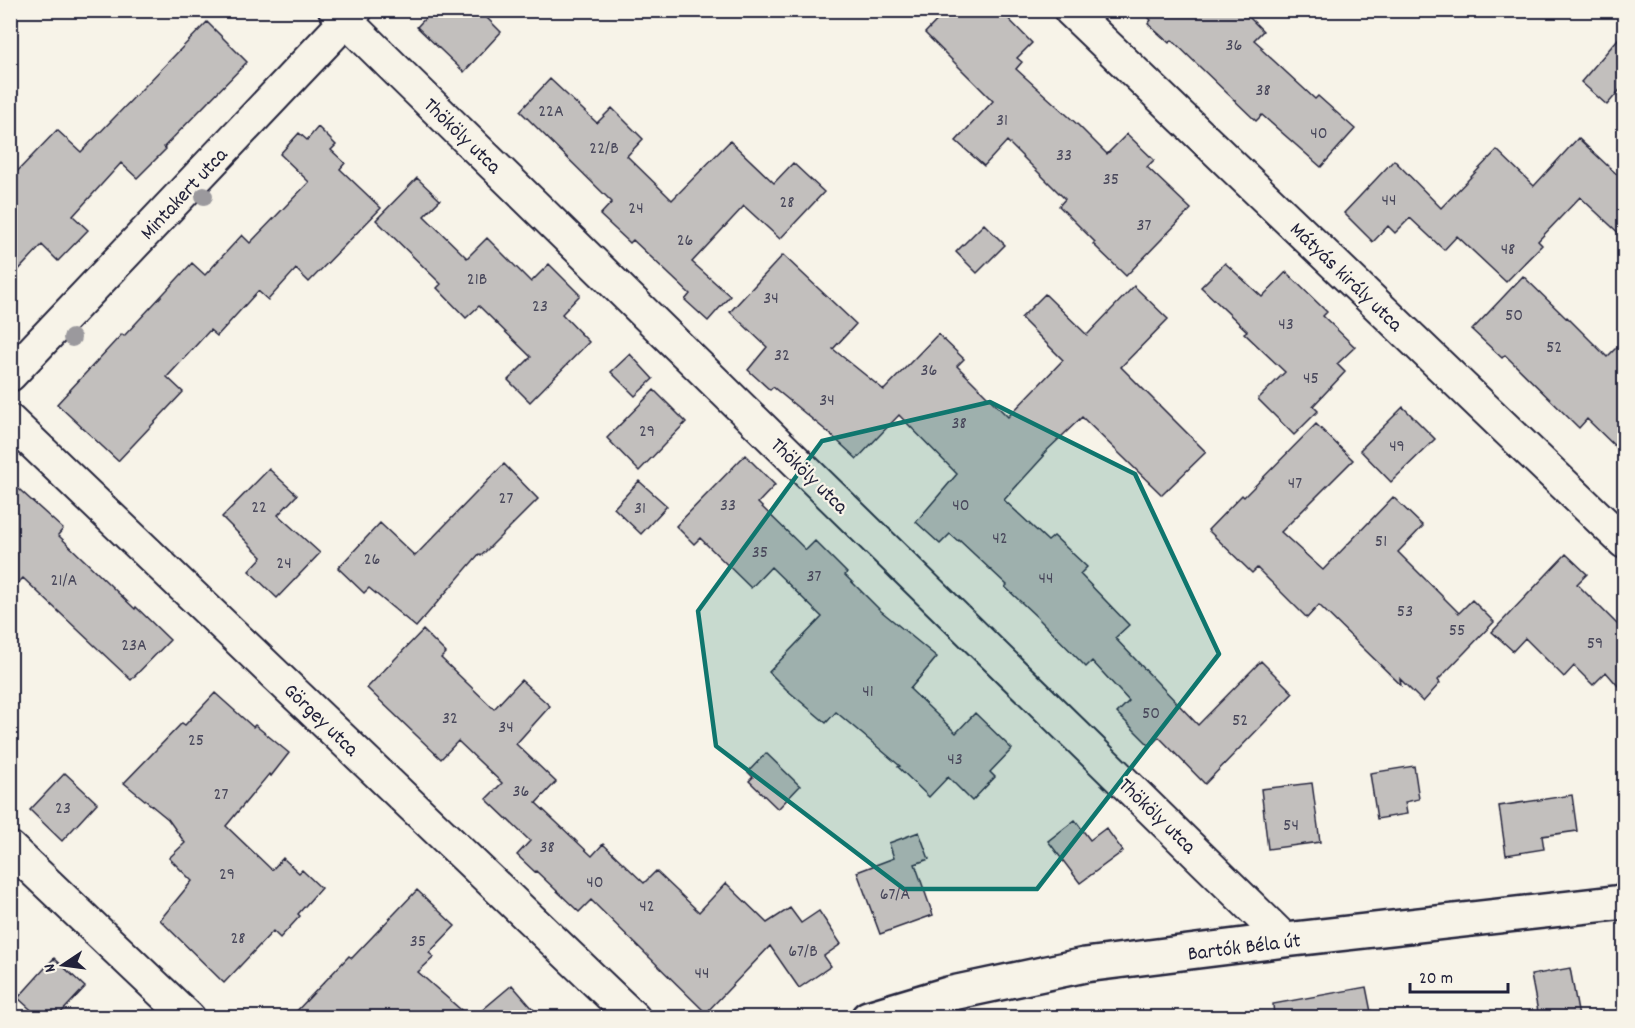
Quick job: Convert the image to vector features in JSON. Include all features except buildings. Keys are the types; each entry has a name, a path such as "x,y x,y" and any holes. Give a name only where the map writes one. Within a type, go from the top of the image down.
{"street":[{"name":"Mátyás király utca","path":"1070,10 1624,543"},
{"name":"Mintakert utca","path":"10,375 345,14"},
{"name":"Thököly utca","path":"345,14 1285,940"},
{"name":"Görgey utca","path":"10,421 634,1017"},
{"path":"10,848 189,1017"},
{"name":"Bartók Béla út","path":"868,1017 948,994 1084,965 1624,902"}],"highlighted area":[{"path":"990,402 1135,474 1219,654 1037,889 904,889 716,746 698,611 822,441"}]}
